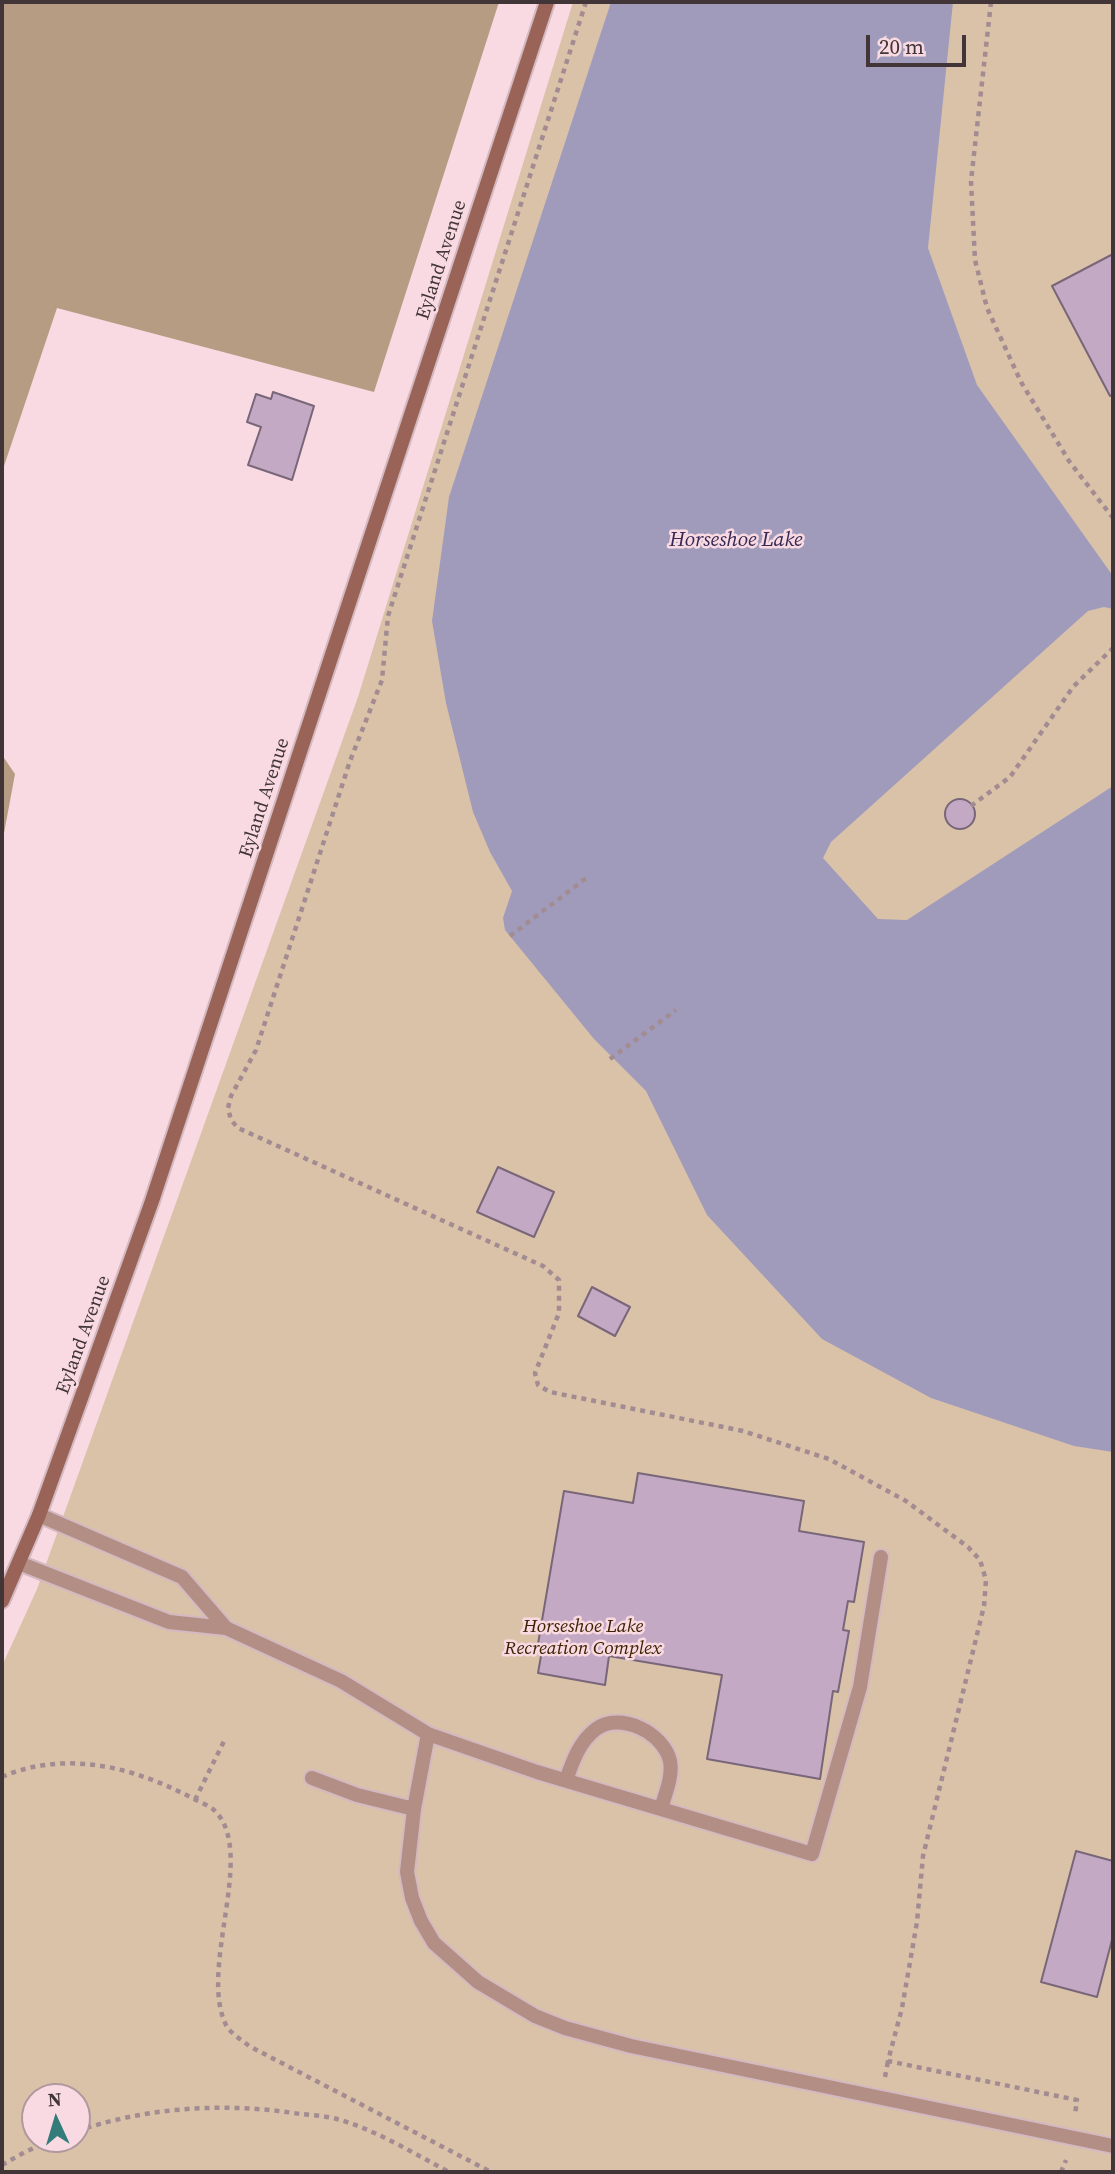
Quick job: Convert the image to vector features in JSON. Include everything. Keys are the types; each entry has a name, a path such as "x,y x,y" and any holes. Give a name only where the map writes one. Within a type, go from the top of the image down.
{"street":[{"name":"Eyland Avenue","path":"2,1601 39,1515 152,1201 547,2"}],"lane":[{"path":"39,1515 183,1577 226,1628"},
{"path":"19,1563 169,1622 226,1628 341,1681 428,1734 566,1780 812,1854 860,1687 881,1557"},
{"path":"566,1780 577,1751 588,1735 599,1726 619,1722 633,1725 647,1731 660,1743 669,1759 671,1775 661,1809"},
{"path":"428,1734 414,1809 407,1872 412,1898 434,1943 478,1982 535,2016 565,2028 631,2046 1113,2146"},
{"path":"312,1778 357,1795 414,1809"}],"path":[{"path":"586,2 388,616 382,680 350,761 256,1050 228,1108 231,1120 247,1133 543,1266 559,1280 559,1313 535,1373 538,1385 550,1392 743,1431 829,1459 906,1501 968,1547 979,1560 986,1580 984,1606 923,1856 917,1922 902,2008 888,2061 1077,2100"},
{"path":"991,2 971,181 975,260 987,308 1021,382 1069,461 1113,518"},
{"path":"971,806 1010,777 1073,687 1113,648"},
{"path":"510,936 589,876"},
{"path":"610,1059 676,1010"},
{"path":"195,1800 225,1739"},
{"path":"2,1777 20,1769 58,1762 114,1768 164,1783 213,1808 224,1821 230,1842 218,1976 219,2001 227,2027 249,2046 491,2172"},
{"path":"91,2128 156,2112 216,2107 283,2111 337,2119 381,2137 449,2172"},
{"path":"2,2165 23,2153"},
{"path":"1061,2172 1068,2155"}],"green space":[{"name":"Horseshoe Lake Recreation Complex","path":"573,2 1113,2 1113,2172 2,2172 2,1666 37,1589 358,697"}],"shaded area":[{"path":"2,2 499,2 374,392 57,308 2,472"},
{"path":"2,755 15,774 2,844"}],"water":[{"name":"Horseshoe Lake","path":"611,2 953,2 928,248 977,385 1113,576 1113,609 1104,607 1088,611 831,842 823,858 878,919 907,920 1113,786 1113,1452 1074,1446 931,1398 822,1339 707,1215 646,1091 594,1039 505,930 503,918 512,891 490,852 473,812 446,703 432,621 449,497"}],"building":[{"path":"1113,254 1113,394 1110,396 1052,286"},
{"path":"273,392 314,406 292,480 248,465 261,427 247,422 256,394 271,399"},
{"path":"960,799 971,803 975,814 971,825 960,829 949,825 945,814 949,803"},
{"path":"498,1167 554,1192 534,1237 477,1212"},
{"path":"592,1287 630,1307 615,1336 578,1316"},
{"path":"638,1473 804,1501 799,1531 864,1542 854,1602 848,1601 843,1630 849,1631 838,1692 833,1691 820,1779 707,1759 722,1675 609,1656 605,1685 538,1673 543,1645 538,1644 564,1491 633,1503"},
{"path":"1076,1851 1113,1861 1113,1936 1097,1997 1041,1982"}]}
